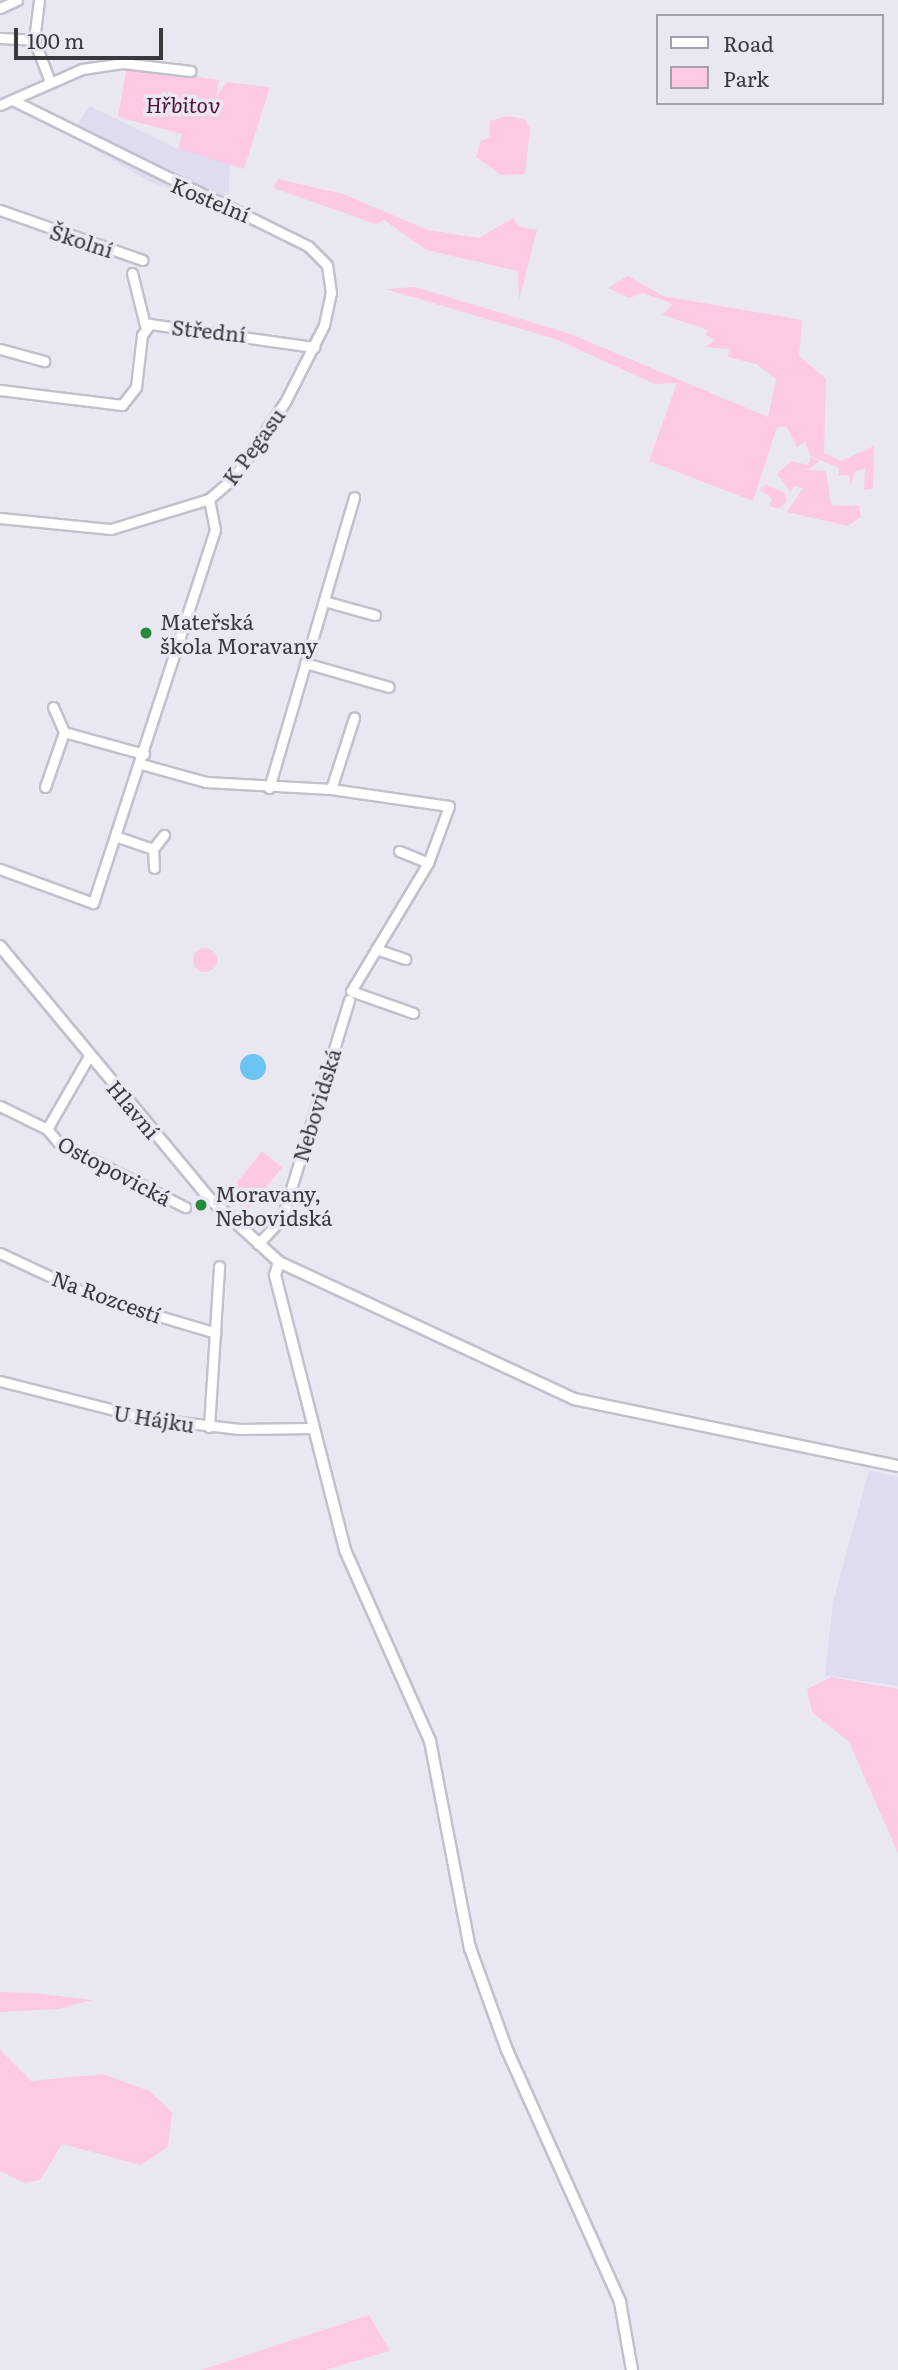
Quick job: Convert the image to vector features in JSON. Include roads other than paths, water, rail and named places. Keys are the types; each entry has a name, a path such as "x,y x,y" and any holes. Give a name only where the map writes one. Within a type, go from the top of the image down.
{"street":[{"path":"0,8 17,0"},
{"path":"39,0 34,40 49,79"},
{"path":"0,38 34,40"},
{"path":"0,105 14,101 49,79 123,64 191,71"},
{"name":"Kostelní","path":"14,101 316,252 331,281 327,317 314,348"},
{"name":"Školní","path":"0,210 21,221 143,260"},
{"name":"Školní","path":"0,219 21,221"},
{"name":"Školní","path":"132,273 145,325"},
{"name":"Střední","path":"0,390 122,405 139,378 145,325 244,333 314,348"},
{"name":"K Pegasu","path":"0,518 111,529 209,499 243,467 314,348"},
{"path":"0,349 44,360"},
{"path":"269,788 354,497"},
{"path":"0,869 93,902 118,837 215,530 209,499"},
{"path":"324,601 375,615"},
{"path":"305,663 388,687"},
{"path":"46,787 64,732 53,706"},
{"path":"331,789 354,718"},
{"path":"64,732 206,782 269,788 331,789 449,806 428,863 351,991 413,1013"},
{"path":"154,868 152,849 164,835"},
{"path":"118,837 152,849"},
{"path":"399,851 428,863"},
{"name":"Hlavní","path":"0,946 209,1198 279,1262 574,1399 898,1466"},
{"path":"376,949 405,959"},
{"name":"Nebovidská","path":"258,1244 282,1217 349,1000"},
{"path":"47,1129 89,1056"},
{"name":"Ostopovická","path":"0,1106 47,1129 58,1142 185,1206"},
{"name":"Na Rozcestí","path":"0,1253 92,1296 216,1333"},
{"path":"279,1262 275,1275 345,1550 430,1741 470,1948 507,2050 620,2302 632,2370"},
{"path":"209,1427 219,1266"},
{"name":"U Hájku","path":"0,1381 96,1408 209,1427 312,1428"}],"water":[{"path":"253,1054 262,1058 266,1067 262,1076 253,1080 244,1076 240,1067 244,1058"}],"place":[{"name":"Mateřská škola Moravany","path":"146,633"},
{"name":"Moravany, Nebovidská","path":"201,1205"}],"park label":[{"name":"Hřbitov","path":"183,104"}]}
